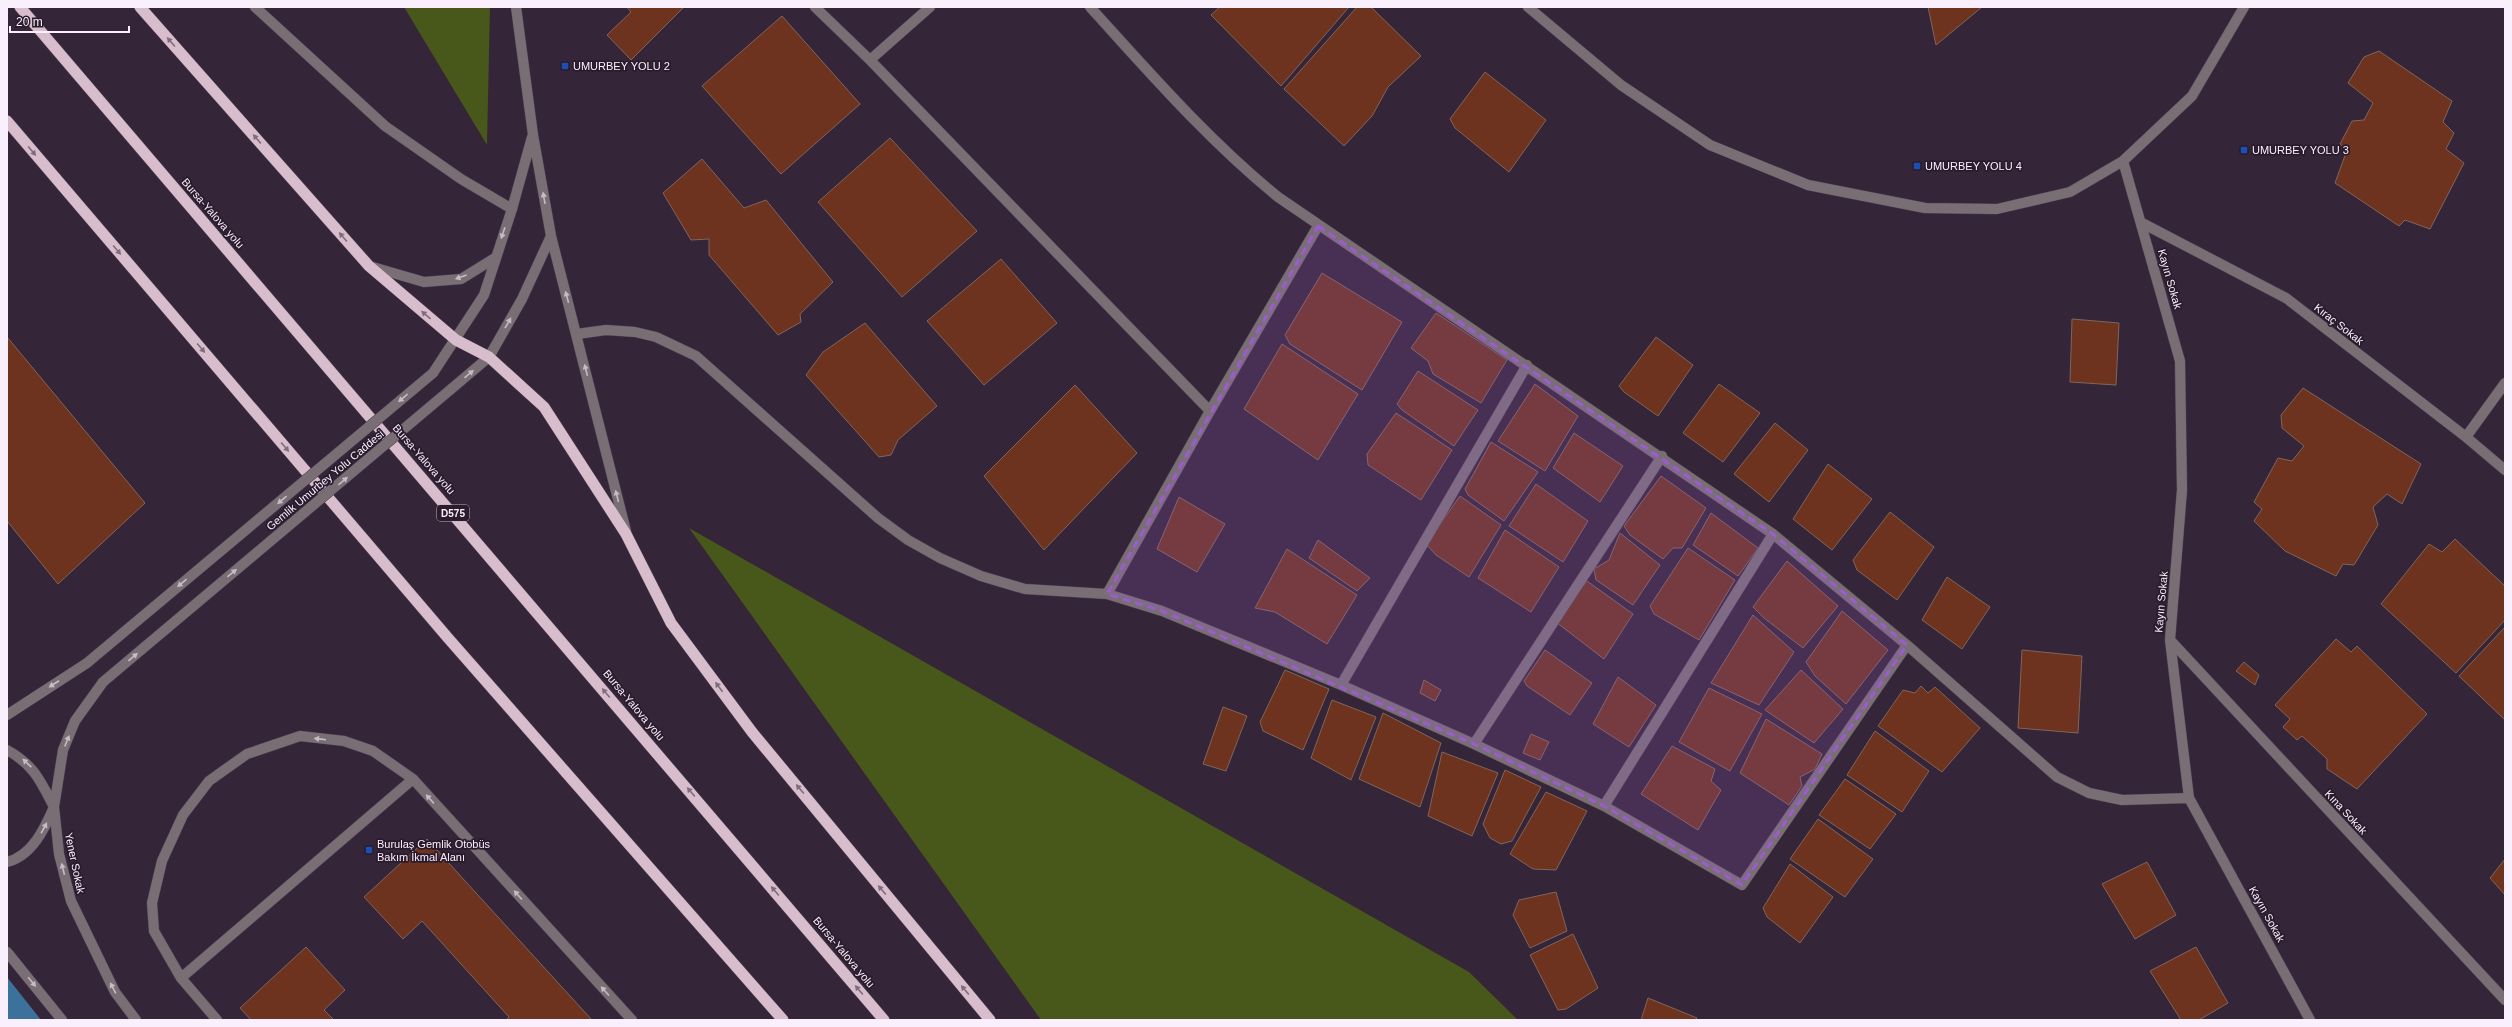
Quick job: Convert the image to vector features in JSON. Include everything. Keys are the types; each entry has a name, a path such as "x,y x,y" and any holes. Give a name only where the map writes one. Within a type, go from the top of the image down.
{"highway":[{"name":"Bursa-Yalova yolu","path":"20,7 884,1020"},
{"path":"140,7 369,266 456,340 489,357 544,408 626,534 671,623 752,732 990,1020"},
{"path":"7,121 448,638 783,1020"}],"street":[{"path":"255,7 385,126 461,179 512,209"},
{"name":"Gemlik Umurbey Yolu Caddesi","path":"103,682 489,357 522,299 551,236 533,135 516,7"},
{"path":"815,7 870,60 1210,411"},
{"path":"870,60 930,7"},
{"path":"1090,7 1202,130 1239,166 1318,226 1662,456 1773,534 1907,645 2057,776 2089,793 2122,800 2189,798"},
{"path":"1528,7 1621,85 1710,145 1808,185 1925,208 1997,208 2070,192 2122,162 2192,96 2244,7"},
{"name":"Gemlik Umurbey Yolu Caddesi","path":"7,715 87,663 433,373 484,295 512,209 533,135"},
{"name":"Kayın Sokak","path":"2122,162 2142,223 2180,361 2182,490 2170,640 2189,798 2310,1020"},
{"name":"Kıraç Sokak","path":"2142,223 2286,298 2466,437 2505,470"},
{"path":"1107,594 1210,411 1318,226"},
{"path":"551,236 577,334 626,534"},
{"path":"369,266 424,282 461,279 495,258"},
{"path":"577,334 606,330 635,332 656,337 696,356 878,518 908,540 940,558 981,576 1025,589 1107,594 1162,611 1340,685 1474,744 1604,806 1742,885 1907,645"},
{"path":"1340,685 1527,365"},
{"path":"2466,437 2505,383"},
{"path":"1474,744 1662,456"},
{"path":"1604,806 1773,534"},
{"name":"Kına Sokak","path":"2170,640 2505,1000"},
{"name":"Yener Sokak","path":"103,682 75,721 63,750 54,807 59,854 71,901 115,992 136,1020"},
{"path":"217,1020 181,978 154,931 152,903 165,854 183,815 208,781 247,754 300,736 344,741 373,750 413,779 632,1020"},
{"path":"7,750 21,758 36,772 54,807 44,829 29,848 7,862"},
{"path":"181,978 413,779"},
{"path":"7,952 62,1020"}],"highlighted area":[{"path":"1318,226 1773,534 1907,645 1742,885 1604,806 1474,744 1162,611 1107,594"}],"green space":[{"path":"404,7 490,7 487,145"},
{"path":"689,528 1469,972 1518,1020 1041,1020"}],"water":[{"path":"7,977 41,1020 7,1020"}],"building":[{"path":"627,7 684,7 631,60 607,35 631,12"},
{"path":"1220,7 1349,7 1281,86 1211,15"},
{"path":"1357,7 1371,7 1421,56 1388,87 1372,116 1344,146 1284,89"},
{"path":"1928,7 1982,7 1936,45"},
{"path":"782,16 860,104 781,174 702,86"},
{"path":"2379,51 2452,101 2443,122 2454,133 2446,149 2464,163 2430,229 2405,220 2399,226 2335,183 2347,150 2340,144 2352,121 2364,120 2373,103 2348,83 2364,57"},
{"path":"1485,72 1546,120 1509,172 1455,128 1450,119"},
{"path":"890,138 977,231 902,297 818,202"},
{"path":"702,159 744,208 766,200 833,282 800,314 801,322 778,335 709,255 709,239 691,240 663,193"},
{"path":"1001,259 1057,323 984,385 927,321"},
{"path":"1322,273 1402,322 1362,390 1290,344 1285,335"},
{"path":"1436,313 1507,360 1481,403 1433,374 1428,361 1411,348"},
{"path":"2072,319 2119,323 2116,385 2070,382"},
{"path":"865,323 937,406 898,440 891,455 879,457 806,375 823,352"},
{"path":"7,337 145,503 58,584 7,521"},
{"path":"1656,337 1693,365 1658,416 1624,392 1619,386"},
{"path":"1282,344 1358,394 1318,460 1244,409"},
{"path":"1418,371 1478,410 1454,446 1402,410 1397,404"},
{"path":"1535,384 1578,416 1545,471 1498,441"},
{"path":"1719,384 1760,413 1723,462 1683,433"},
{"path":"1075,385 1137,453 1044,550 984,476"},
{"path":"2303,388 2421,464 2402,504 2387,494 2373,507 2378,525 2354,565 2343,564 2336,576 2285,551 2254,521 2262,509 2254,502 2278,458 2292,461 2304,446 2282,428 2281,415"},
{"path":"1396,413 1452,450 1421,500 1368,465 1367,454"},
{"path":"1775,423 1808,450 1769,502 1734,474"},
{"path":"1574,433 1623,466 1600,502 1553,468"},
{"path":"1491,442 1538,472 1504,521 1468,495 1465,489"},
{"path":"1828,464 1872,499 1832,550 1793,519"},
{"path":"1661,476 1706,508 1682,548 1673,548 1663,559 1630,535 1624,526"},
{"path":"1536,484 1588,521 1563,562 1509,526"},
{"path":"1460,496 1501,525 1469,577 1436,555 1426,544"},
{"path":"1179,497 1225,524 1197,572 1157,549"},
{"path":"1890,512 1934,547 1897,600 1857,570 1853,560"},
{"path":"1711,513 1758,548 1738,576 1693,545"},
{"path":"1505,530 1559,567 1531,612 1478,578"},
{"path":"1620,533 1660,565 1633,605 1596,580 1594,569 1609,560"},
{"path":"2455,539 2505,586 2505,620 2456,673 2381,604 2429,544 2442,552"},
{"path":"1318,540 1370,578 1357,591 1309,558"},
{"path":"1688,548 1735,580 1699,640 1654,614 1650,606"},
{"path":"1287,549 1357,595 1327,644 1275,612 1255,608"},
{"path":"1787,561 1838,606 1803,648 1764,618 1753,607"},
{"path":"1947,577 1990,607 1962,649 1922,620"},
{"path":"1587,581 1633,614 1604,659 1556,622"},
{"path":"1842,611 1888,650 1846,704 1815,676 1806,662"},
{"path":"1753,615 1794,652 1759,705 1711,683"},
{"path":"2505,627 2505,720 2459,676"},
{"path":"2336,639 2351,652 2357,646 2427,714 2357,789 2327,769 2327,759 2302,736 2297,740 2283,727 2290,719 2275,705"},
{"path":"1545,650 1592,683 1570,715 1527,686 1524,681"},
{"path":"2022,650 2082,656 2078,733 2018,728"},
{"path":"2244,662 2259,675 2255,685 2236,671"},
{"path":"1285,670 1329,689 1303,750 1263,731 1260,722"},
{"path":"1801,670 1843,709 1814,743 1765,710"},
{"path":"1618,677 1656,705 1629,747 1593,724"},
{"path":"1424,680 1441,690 1435,701 1420,693"},
{"path":"1921,686 1928,693 1935,687 1980,728 1942,772 1878,726 1903,690 1915,693"},
{"path":"1709,688 1762,714 1730,771 1679,742"},
{"path":"1332,700 1376,717 1351,780 1311,758"},
{"path":"1223,707 1247,716 1226,771 1203,764"},
{"path":"1383,713 1441,743 1420,807 1359,779"},
{"path":"1766,719 1822,754 1815,769 1800,777 1802,786 1789,805 1740,773"},
{"path":"1875,731 1929,771 1902,812 1847,775"},
{"path":"1531,734 1549,742 1540,760 1523,753"},
{"path":"1672,746 1715,769 1711,781 1721,790 1698,830 1641,794"},
{"path":"1442,752 1498,773 1472,836 1428,816"},
{"path":"1505,770 1541,787 1512,841 1501,844 1490,838 1483,824"},
{"path":"1845,779 1896,814 1870,849 1819,815"},
{"path":"1546,792 1587,811 1556,870 1533,869 1510,854"},
{"path":"1818,819 1873,859 1845,897 1790,859"},
{"path":"427,839 592,1020 506,1020 509,1017 422,921 403,939 364,897"},
{"path":"2505,859 2505,895 2490,878"},
{"path":"2147,862 2176,915 2135,939 2102,884"},
{"path":"1790,864 1833,897 1800,943 1767,917 1763,908"},
{"path":"1556,892 1567,931 1530,948 1513,915 1519,900"},
{"path":"1573,934 1598,988 1566,1009 1558,1010 1530,955"},
{"path":"306,947 345,990 324,1010 334,1020 251,1020 240,1008"},
{"path":"2196,947 2228,1003 2199,1020 2181,1020 2150,971"},
{"path":"1648,998 1697,1018 1695,1020 1641,1020"}],"place":[{"name":"UMURBEY YOLU 2","path":"565,66"},
{"name":"UMURBEY YOLU 3","path":"2244,150"},
{"name":"UMURBEY YOLU 4","path":"1917,166"},
{"name":"Burulaş Gemlik Otobüs Bakım İkmal Alanı","path":"369,850"}]}
